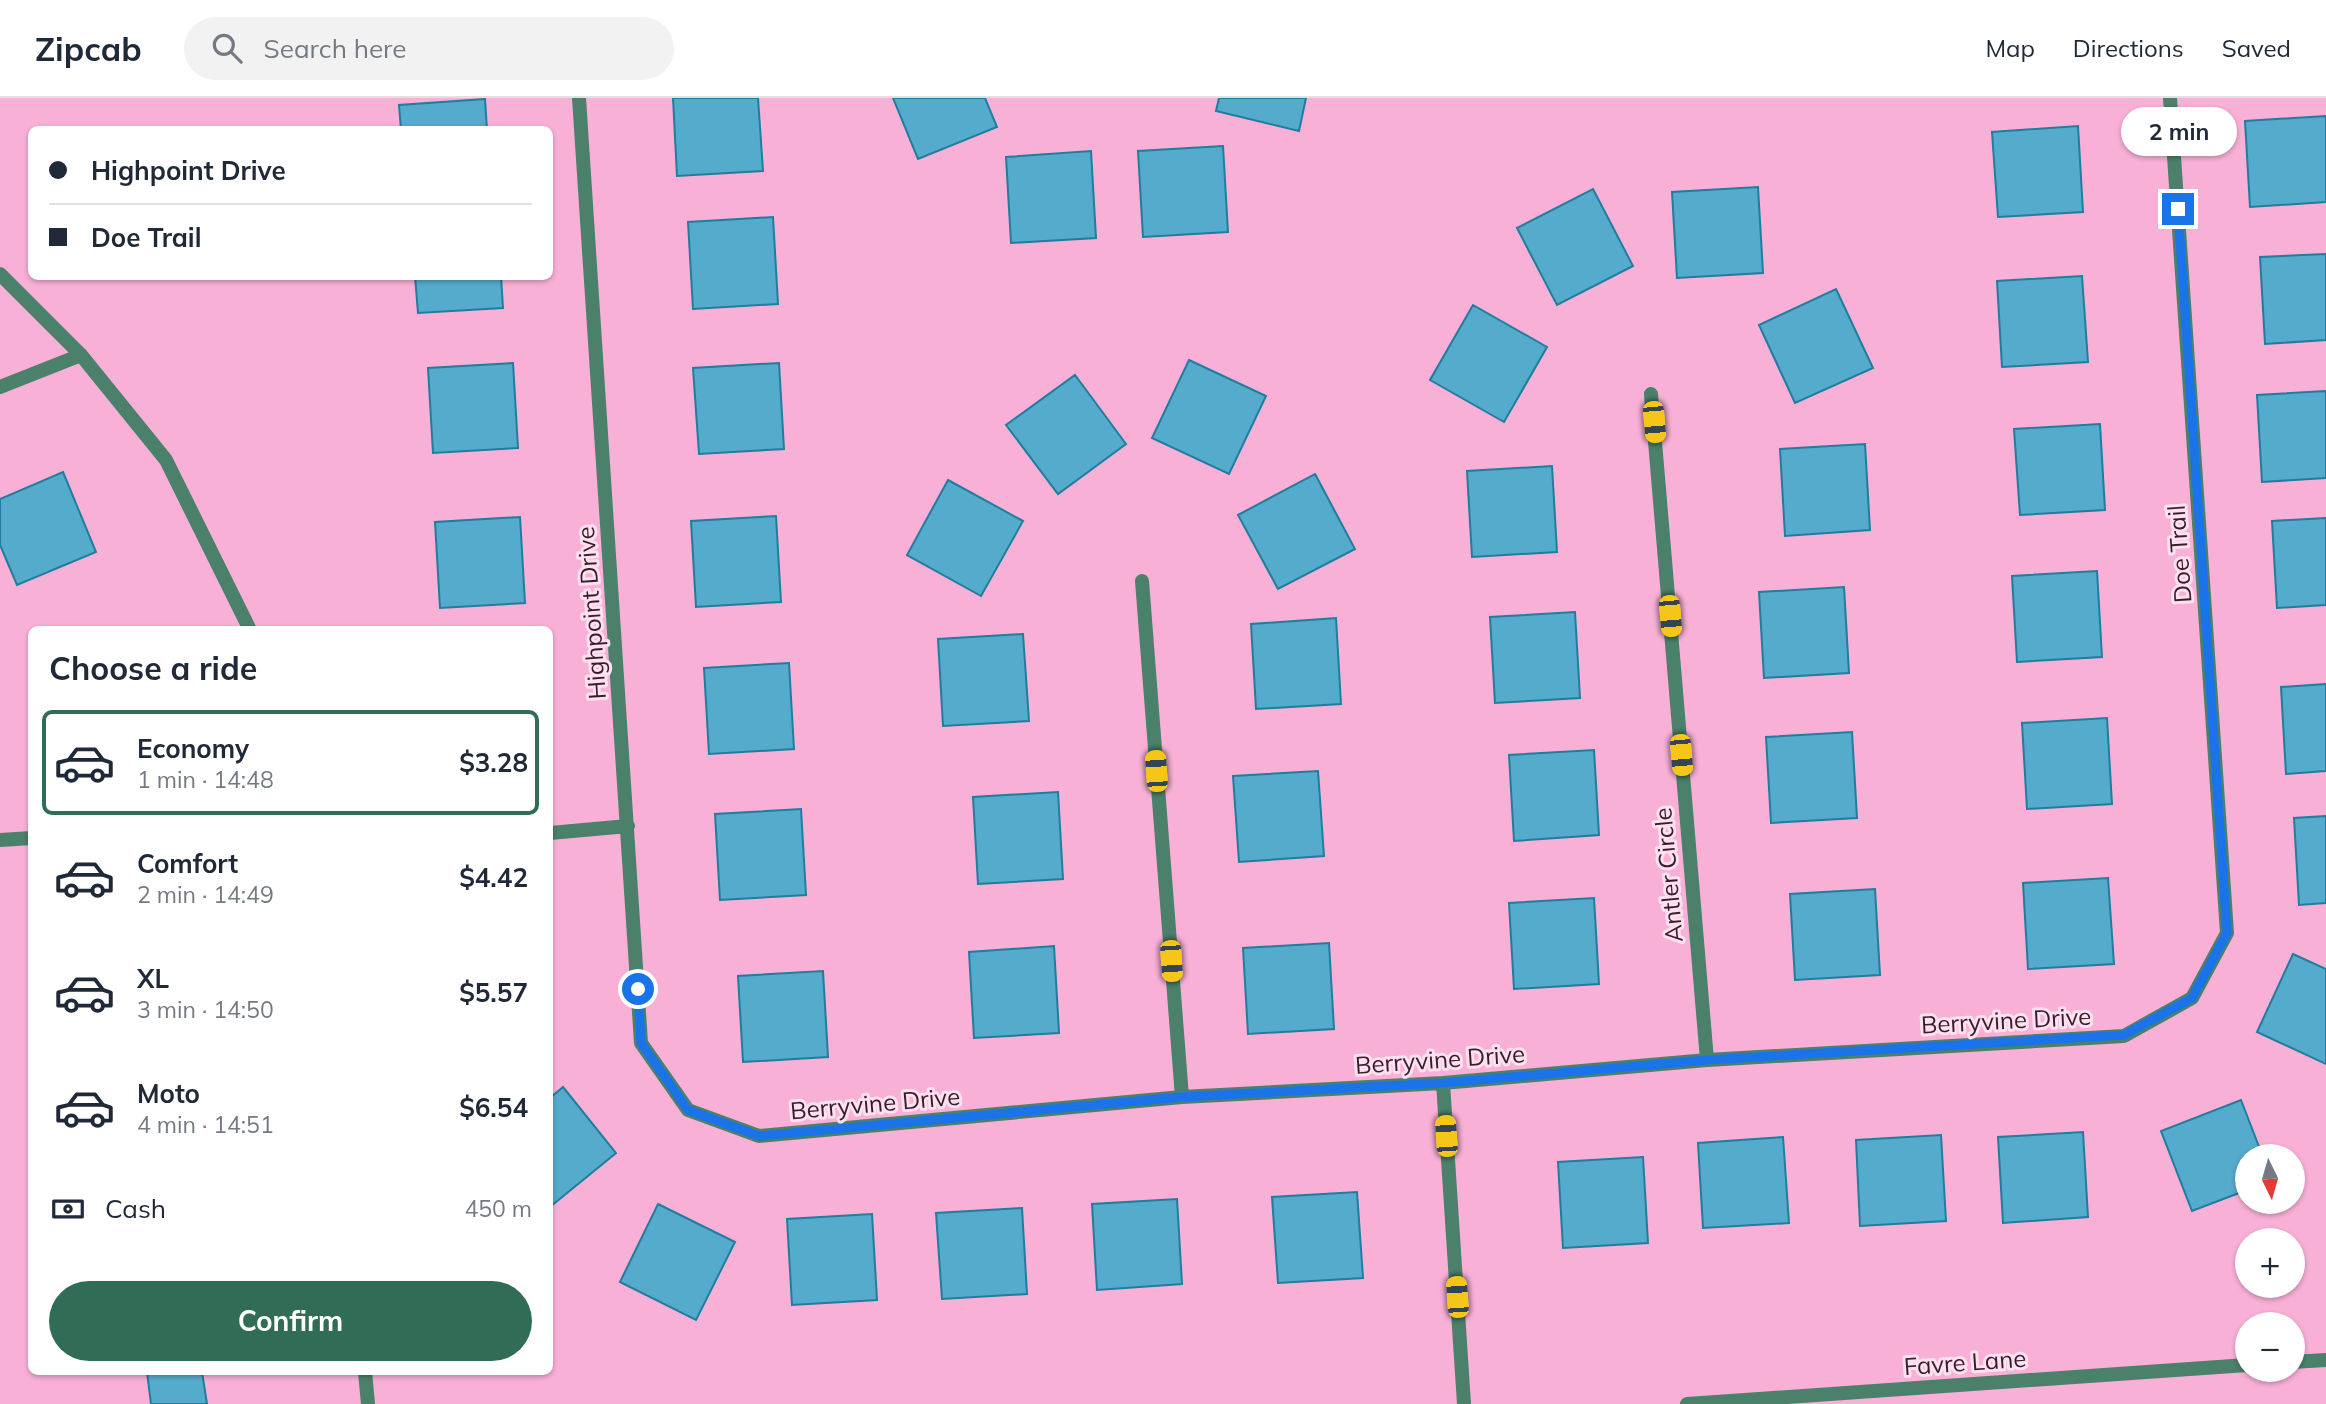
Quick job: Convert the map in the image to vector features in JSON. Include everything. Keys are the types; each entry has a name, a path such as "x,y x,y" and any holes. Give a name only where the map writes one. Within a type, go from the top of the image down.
{"street":[{"name":"Highpoint Drive","path":"579,98 641,1043 688,1110"},
{"name":"Doe Trail","path":"2170,98 2227,933 2192,998"},
{"path":"0,274 81,355 166,460 248,626"},
{"path":"0,387 81,355"},
{"name":"Antler Circle","path":"1651,394 1707,1060"},
{"path":"1142,580 1182,1097"},
{"path":"553,833 628,826"},
{"path":"0,840 28,838"},
{"name":"Berryvine Drive","path":"688,1110 759,1136 1182,1097 1443,1083 1707,1060 2124,1035 2192,998"},
{"path":"1443,1083 1464,1404"},
{"path":"2305,1361 2326,1360"},
{"name":"Favre Lane","path":"1687,1404 2235,1366"},
{"path":"365,1375 368,1404"}],"building":[{"path":"673,98 758,98 763,171 677,176"},
{"path":"893,98 985,98 997,127 918,159"},
{"path":"1219,98 1306,98 1299,131 1216,111"},
{"path":"485,99 487,126 401,126 399,105"},
{"path":"2326,116 2326,202 2250,207 2245,121"},
{"path":"2078,126 2083,212 1998,217 1992,132"},
{"path":"1223,146 1228,232 1143,237 1138,151"},
{"path":"1091,151 1096,238 1011,243 1006,157"},
{"path":"1758,187 1763,273 1677,278 1672,192"},
{"path":"1593,189 1633,266 1557,305 1517,228"},
{"path":"773,217 778,304 693,309 688,222"},
{"path":"2326,254 2326,340 2265,344 2260,257"},
{"path":"2082,276 2088,362 2002,367 1997,281"},
{"path":"415,280 501,280 503,308 418,313"},
{"path":"1836,289 1873,368 1795,403 1759,325"},
{"path":"1473,305 1547,347 1504,422 1430,380"},
{"path":"1189,360 1266,396 1229,474 1152,438"},
{"path":"513,363 518,448 433,453 428,368"},
{"path":"779,363 784,449 699,454 693,368"},
{"path":"1075,375 1126,444 1058,494 1006,425"},
{"path":"2326,391 2326,478 2262,482 2257,395"},
{"path":"2100,424 2105,510 2020,515 2014,429"},
{"path":"1865,444 1870,530 1785,536 1780,449"},
{"path":"1552,466 1557,552 1472,557 1467,471"},
{"path":"63,472 96,552 17,585 0,545 0,499"},
{"path":"1315,474 1355,549 1278,589 1238,515"},
{"path":"948,480 1023,521 981,596 907,555"},
{"path":"776,516 781,602 696,607 691,521"},
{"path":"520,517 525,603 440,608 435,522"},
{"path":"2326,518 2326,605 2277,608 2272,521"},
{"path":"2097,571 2102,657 2017,662 2012,576"},
{"path":"1844,587 1849,673 1764,678 1759,592"},
{"path":"1575,612 1580,698 1495,703 1490,617"},
{"path":"1336,618 1341,704 1256,709 1251,624"},
{"path":"1023,634 1029,721 943,726 938,639"},
{"path":"789,663 794,749 709,754 704,668"},
{"path":"2326,684 2326,771 2286,774 2281,687"},
{"path":"2107,718 2112,804 2027,809 2022,723"},
{"path":"1852,732 1857,818 1771,823 1766,737"},
{"path":"1594,750 1599,835 1514,841 1509,755"},
{"path":"1318,771 1324,856 1239,862 1233,776"},
{"path":"1058,792 1063,879 978,884 973,797"},
{"path":"801,809 806,895 720,900 715,814"},
{"path":"2326,816 2326,903 2299,905 2294,818"},
{"path":"2108,878 2114,964 2028,969 2023,883"},
{"path":"1875,889 1880,975 1795,980 1790,894"},
{"path":"1594,898 1599,984 1514,989 1509,903"},
{"path":"1329,943 1334,1029 1248,1034 1243,948"},
{"path":"1054,946 1059,1033 974,1038 969,952"},
{"path":"2293,954 2326,969 2326,1064 2257,1032"},
{"path":"823,971 828,1057 743,1062 738,976"},
{"path":"563,1087 616,1153 553,1205 553,1095"},
{"path":"2241,1100 2258,1144 2235,1144 2235,1195 2192,1211 2161,1131"},
{"path":"2083,1132 2088,1217 2003,1223 1998,1137"},
{"path":"1941,1135 1946,1221 1860,1226 1856,1140"},
{"path":"1783,1137 1789,1223 1703,1228 1698,1143"},
{"path":"1643,1157 1648,1243 1563,1248 1558,1162"},
{"path":"1357,1192 1363,1278 1278,1283 1272,1197"},
{"path":"1177,1199 1182,1284 1097,1290 1092,1204"},
{"path":"658,1204 735,1242 696,1320 620,1282"},
{"path":"1022,1208 1027,1294 942,1299 936,1213"},
{"path":"872,1214 877,1300 792,1305 787,1219"},
{"path":"147,1375 202,1375 207,1404 151,1404"}],"route":[{"path":"638,989 641,1043 688,1110 759,1136 1182,1097 1443,1083 1707,1060 2124,1035 2192,998 2227,933 2178,209"}]}
